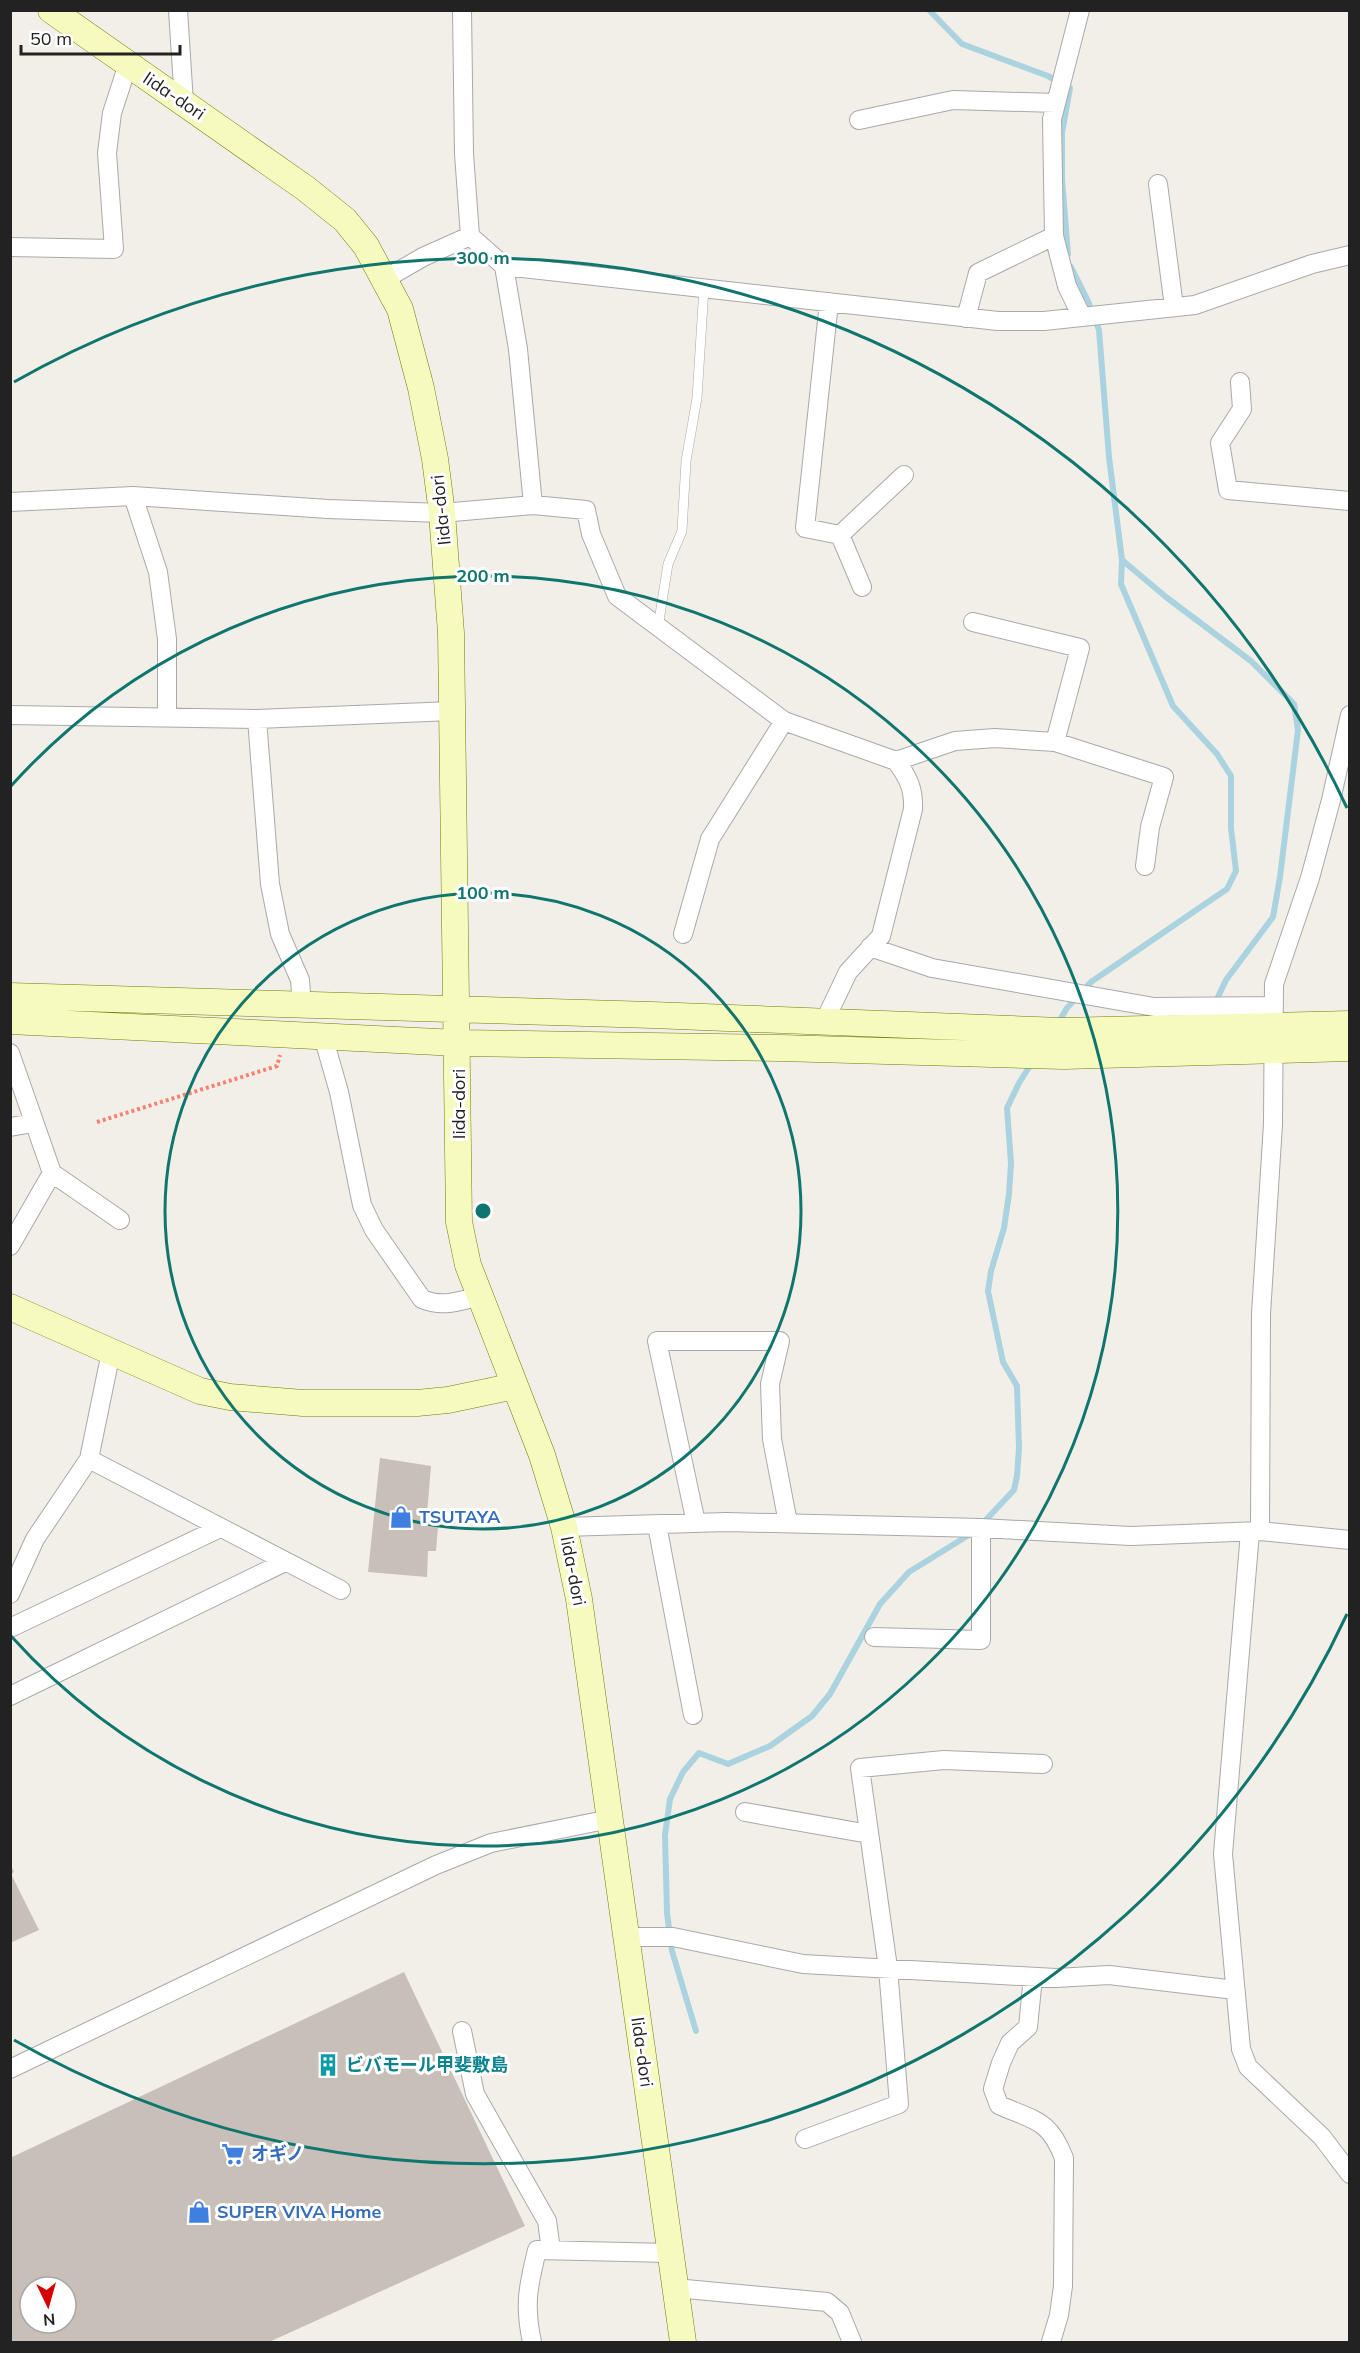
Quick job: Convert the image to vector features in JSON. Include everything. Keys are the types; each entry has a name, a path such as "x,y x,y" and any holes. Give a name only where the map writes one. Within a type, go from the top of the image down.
{"street":[{"name":"Iida-dori","path":"51,10 305,188 345,220 366,246 385,279 400,309 414,356 435,459 442,513 451,633 459,1222 468,1265 542,1455 564,1527 579,1599 683,2343"},
{"path":"178,10 184,102"},
{"path":"462,10 464,154 470,236 504,266 966,318 1021,321 1195,305 1312,264 1350,255"},
{"path":"1080,10 1052,119 1054,236 1067,286 1082,317"},
{"path":"10,247 114,249 107,153 112,113 128,64"},
{"path":"859,120 953,100 1056,103"},
{"path":"1158,184 1174,307"},
{"path":"385,279 423,257 470,236"},
{"path":"966,318 978,273 1054,236"},
{"path":"504,266 518,349 533,506"},
{"path":"829,302 806,528 840,535"},
{"path":"1240,382 1242,409 1220,443 1228,490 1350,501"},
{"path":"840,535 904,475"},
{"path":"133,496 158,572 167,639 167,718"},
{"path":"10,502 133,496 316,508 442,513 533,506 586,510 591,534 617,596 784,721 896,761 908,777 914,795 913,809 881,936 848,972 826,1018 826,1023"},
{"path":"840,535 862,587"},
{"path":"973,622 1080,648 1055,741"},
{"path":"10,715 257,719 452,711"},
{"path":"1350,715 1331,801 1310,878 1274,984 1273,1124 1261,1314 1255,1532 1223,1854 1241,2049 1248,2067 1322,2137 1350,2174"},
{"path":"257,719 270,884 280,934 300,980 302,1005"},
{"path":"683,934 710,838 784,721"},
{"path":"896,761 955,741 995,738 1055,741 1164,777 1149,827 1145,866"},
{"path":"870,947 932,968 1273,1028 1350,1048"},
{"path":"10,996 652,1015 1061,1032 1273,1028 1350,1024"},
{"path":"10,1021 458,1043 780,1048 1065,1056 1273,1028"},
{"path":"323,1036 339,1092 362,1205 374,1230 422,1299 433,1304 444,1305 480,1296"},
{"path":"10,1053 52,1173 120,1220"},
{"path":"10,1127 33,1122"},
{"path":"10,1246 52,1173"},
{"path":"10,1307 200,1391 254,1400 303,1403 417,1403 447,1400 515,1386"},
{"path":"696,1523 657,1341 780,1341 770,1384 772,1439 788,1523"},
{"path":"10,1594 35,1539 89,1459 111,1352"},
{"path":"89,1459 341,1590"},
{"path":"564,1527 788,1523 981,1528 1131,1536 1255,1532 1350,1540"},
{"path":"657,1525 693,1715"},
{"path":"10,1628 220,1528"},
{"path":"874,1637 981,1640 981,1528"},
{"path":"10,1696 285,1562"},
{"path":"805,2139 899,2104 888,1968 860,1768 944,1760 1043,1764"},
{"path":"745,1812 869,1834"},
{"path":"10,2069 436,1865 492,1843 610,1819"},
{"path":"627,1937 674,1937 803,1964 1056,1978 1109,1975 1235,1990"},
{"path":"1033,1977 1028,2027 1010,2043 993,2089 999,2105 1047,2126 1057,2140 1064,2158 1063,2286 1059,2316 1051,2343"},
{"path":"462,2031 475,2094 547,2221 551,2250"},
{"path":"532,2343 526,2315 527,2287 537,2250 670,2253"},
{"path":"675,2288 827,2302 840,2313 852,2343"}],"lane":[{"path":"658,627 668,564 682,531 686,461 697,398 704,288"}],"path":[{"path":"97,1122 277,1066 285,1034"}],"building":[{"path":"380,1458 431,1466 427,1514 439,1515 436,1551 428,1551 427,1577 368,1572"},
{"path":"10,1864 14,1872 11,1874 39,1930 10,1943"},
{"name":"ビバモール甲斐敷島","path":"404,1972 525,2226 269,2342 10,2342 10,2158"}],"waterway":[{"path":"929,10 962,44 1048,76 1070,88 1062,133 1062,179 1068,254"},
{"path":"1057,1025 1067,1008 1091,982 1227,889 1236,871 1231,828 1231,776 1217,754 1173,706 1121,584 1122,560 1109,457 1099,330 1071,267"},
{"path":"1122,560 1166,597 1251,661 1294,704 1298,730 1273,917 1226,980 1217,999"},
{"path":"982,1524 1014,1490 1017,1476 1019,1448 1017,1386 1003,1362 988,1291 991,1271 1004,1228 1009,1194 1011,1163 1007,1108 1033,1061"},
{"path":"696,2031 672,1951 667,1913 665,1835 670,1799 683,1772 699,1753 728,1764 770,1746 812,1716 830,1694 880,1604 909,1572 972,1533"}],"place":[{"name":"TSUTAYA","path":"401,1517"},
{"name":"ビバモール甲斐敷島","path":"328,2065"},
{"name":"オギノ","path":"233,2154"},
{"name":"SUPER VIVA Home","path":"199,2212"}]}
